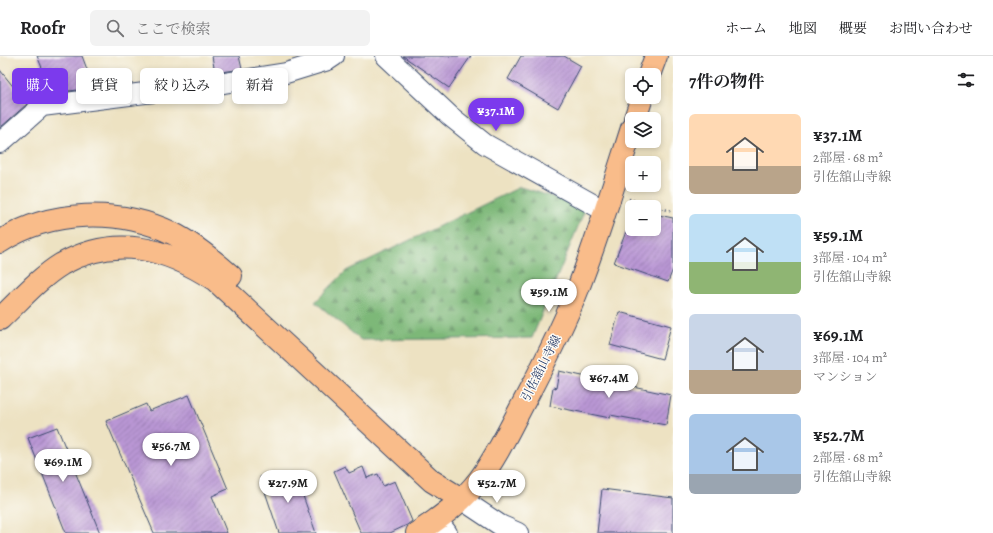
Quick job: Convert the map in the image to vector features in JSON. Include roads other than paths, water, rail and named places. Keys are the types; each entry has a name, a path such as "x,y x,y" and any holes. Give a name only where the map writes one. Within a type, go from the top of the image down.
{"main road":[{"path":"652,68 656,56"},
{"name":"引佐舘山寺線","path":"417,533 442,527 461,499 478,480 490,463 547,358 579,287 626,148"},
{"path":"0,242 20,231 39,224 77,216 97,215 142,222 172,234 205,255 256,298 442,470 461,499"},
{"path":"0,319 49,274 75,258 90,252 121,247 144,249 167,254 184,261 214,280 432,481 461,499"}],"street":[{"path":"0,143 42,106 224,83 286,73 328,60 334,56"},
{"path":"386,56 450,116 485,144 608,202"},
{"path":"461,499 500,525 518,533"}]}
